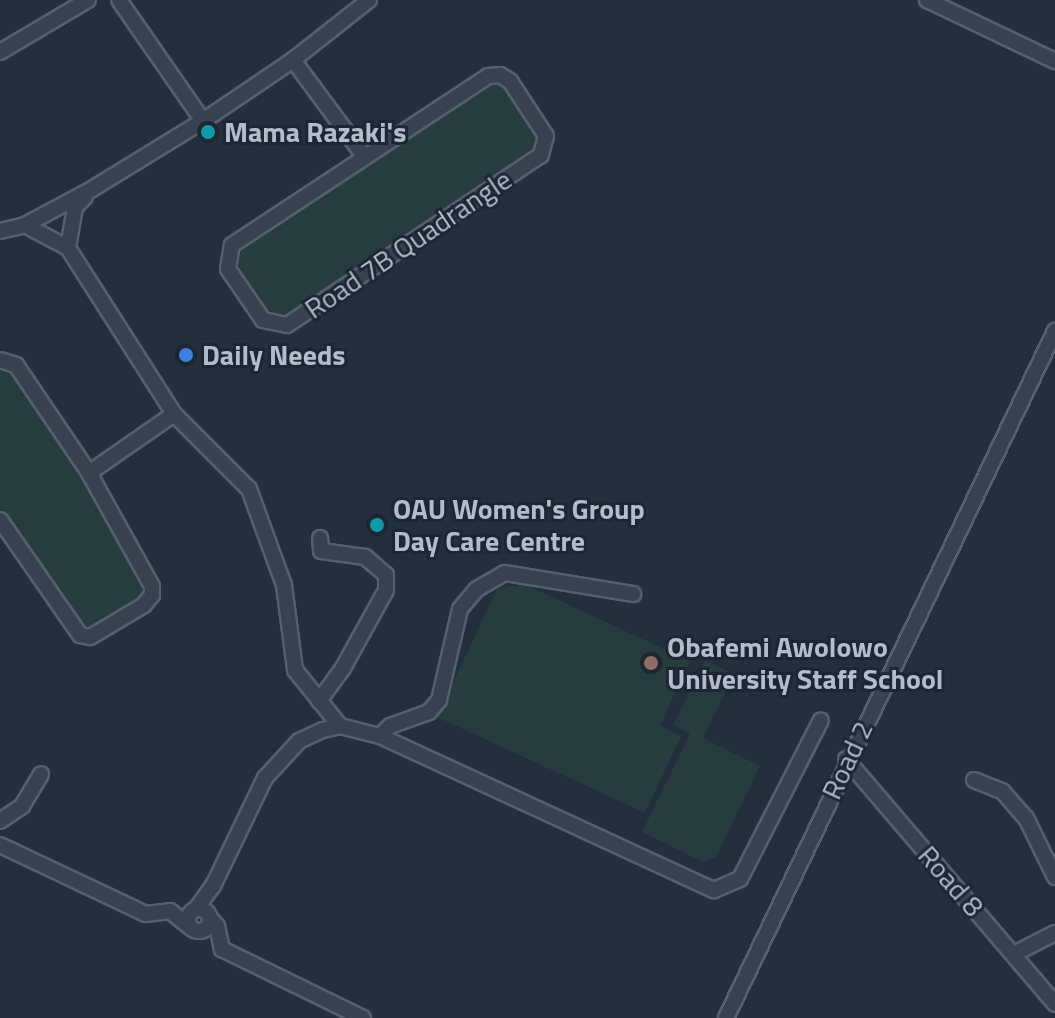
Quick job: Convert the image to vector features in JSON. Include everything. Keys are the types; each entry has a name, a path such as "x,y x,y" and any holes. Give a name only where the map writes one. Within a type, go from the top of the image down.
{"street":[{"path":"0,52 88,0"},
{"path":"119,0 203,121"},
{"path":"0,231 25,225 92,189 203,121 293,60 369,0"},
{"path":"927,0 1055,61"},
{"path":"293,60 364,156"},
{"name":"Road 7B Quadrangle","path":"488,76 510,81 546,136 541,155 287,325 263,320 228,269 232,245 364,156 488,76"},
{"path":"68,248 75,207 92,189"},
{"path":"25,225 68,248 174,414 249,489 284,585 295,670 340,726"},
{"name":"Road 2","path":"726,1018 786,900 846,759 1055,331"},
{"path":"0,360 16,365 89,473 152,586 144,605 90,637 74,630 0,520"},
{"path":"89,473 174,414"},
{"path":"319,701 343,668 386,590 386,575 365,557 321,551 320,538"},
{"path":"380,736 390,726 429,712 439,700 460,609 477,589 505,573 633,594"},
{"path":"194,929 265,778 299,741 340,726 380,736 714,890 740,879 821,720"},
{"name":"Road 8","path":"846,759 1055,1004"},
{"path":"0,821 22,806 41,774"},
{"path":"974,780 1003,792 1026,818 1055,877"},
{"path":"0,845 146,914 170,911 194,929 215,933 222,949 363,1018"},
{"path":"146,914 171,905 202,913 217,926 222,949"},
{"path":"1014,954 1055,933"}],"green space":[{"path":"496,81 506,85 540,137 537,153 285,321 265,316 234,272 239,246 483,84"},
{"path":"0,363 13,368 147,585 143,601 90,633 81,630 0,515"},
{"path":"524,584 690,661 660,725 681,736 645,813 437,717 497,589"},
{"path":"705,660 734,674 703,738 760,766 716,857 703,862 642,832 690,734 673,725"}],"place":[{"name":"Mama Razaki's","path":"208,132"},
{"name":"Daily Needs","path":"186,355"},
{"name":"OAU Women's Group Day Care Centre","path":"377,525"},
{"name":"Obafemi Awolowo University Staff School","path":"651,663"}]}
